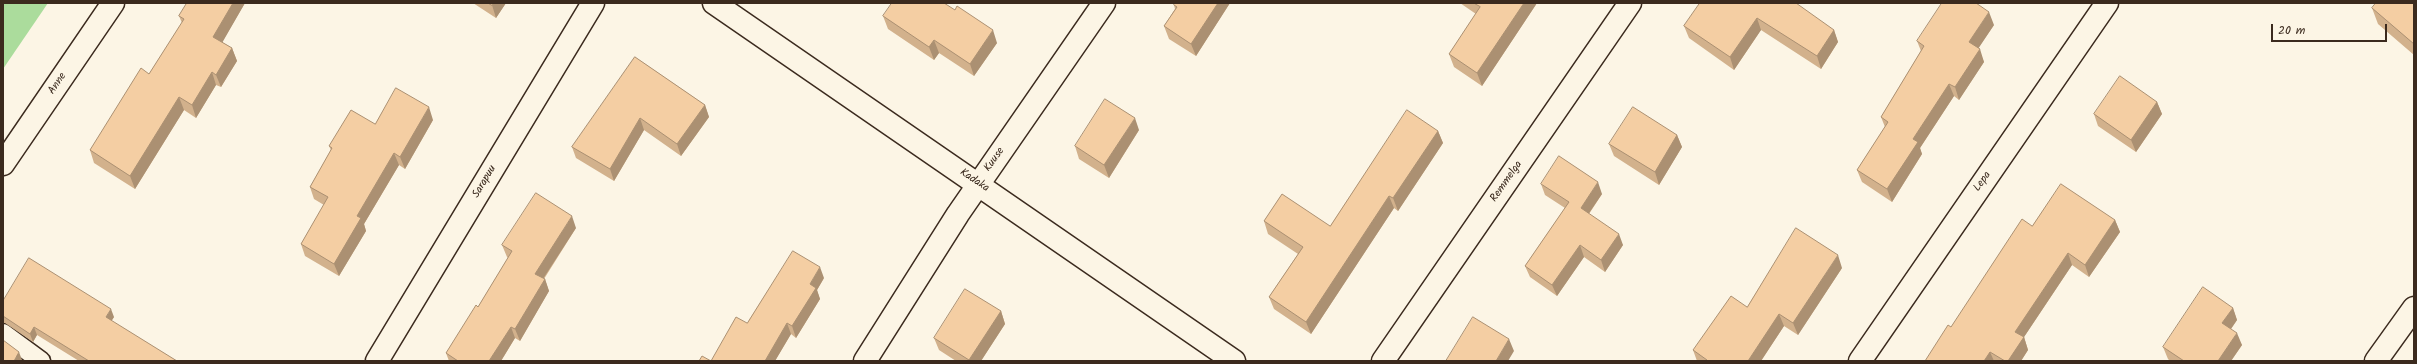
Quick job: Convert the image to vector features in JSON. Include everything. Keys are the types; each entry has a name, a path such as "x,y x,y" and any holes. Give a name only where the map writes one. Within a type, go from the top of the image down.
{"street":[{"name":"Anne","path":"3,164 113,3"},
{"name":"Sarapuu","path":"377,361 593,3"},
{"name":"Kadaka","path":"714,3 1234,361"},
{"name":"Kuuse","path":"865,361 979,184 1104,3"},
{"name":"Remmelga","path":"1384,361 1630,3"},
{"name":"Lepa","path":"1860,361 2107,3"},
{"path":"2376,361 2414,308"}],"lane":[{"path":"3,333 41,361"}],"green space":[{"path":"3,3 48,3 3,69"}],"building":[{"path":"187,3 233,3 213,37 232,48 216,75 212,72 192,105 179,97 130,176 90,150 141,68 149,74 184,19 179,16"},
{"path":"892,3 944,3 955,10 957,6 993,30 970,64 934,40 929,47 883,16"},
{"path":"1175,3 1218,3 1191,44 1164,26 1177,7 1174,5"},
{"path":"1474,3 1524,3 1477,73 1449,54 1480,7"},
{"path":"1700,3 1796,3 1834,30 1817,56 1757,18 1730,57 1684,26"},
{"path":"1942,3 1976,3 1989,12 1969,42 1980,49 1955,87 1949,84 1913,139 1918,142 1887,189 1857,170 1888,122 1881,117 1924,46 1917,41"},
{"path":"2376,3 2414,3 2414,44 2372,8"},
{"path":"635,57 705,105 677,144 640,118 610,169 572,147"},
{"path":"2120,76 2157,102 2131,140 2094,114"},
{"path":"396,88 429,107 400,157 394,153 357,216 361,218 334,264 301,244 328,197 310,187 332,148 329,146 351,110 375,124"},
{"path":"1105,99 1135,118 1104,165 1075,146"},
{"path":"1633,107 1677,135 1655,172 1609,144"},
{"path":"1407,110 1438,131 1393,198 1389,196 1306,322 1269,297 1303,247 1264,221 1282,194 1330,226"},
{"path":"1559,156 1598,182 1581,208 1619,234 1601,260 1580,245 1552,285 1525,266 1569,202 1541,184"},
{"path":"2061,184 2115,220 2085,265 2068,253 2015,332 2024,337 2008,361 2005,361 1990,352 1984,361 1925,361 1948,325 1951,327 2022,219 2032,226"},
{"path":"536,193 572,216 535,274 545,279 515,329 511,327 489,361 458,361 446,353 476,305 478,307 512,251 502,245"},
{"path":"1796,228 1838,255 1793,323 1779,314 1748,361 1706,361 1707,360 1693,350 1731,296 1747,307"},
{"path":"793,251 820,267 810,284 816,288 792,326 787,323 765,361 711,361 736,317 747,323"},
{"path":"29,258 111,309 106,317 177,361 89,361 34,327 30,334 3,316 3,301"},
{"path":"2203,287 2233,308 2222,323 2237,333 2218,361 2184,361 2163,347"},
{"path":"965,289 1001,311 969,360 934,338"},
{"path":"1473,317 1509,339 1496,361 1446,361"},
{"path":"3,340 19,352 14,361 3,361"},
{"path":"702,356 711,361 699,361"}]}
